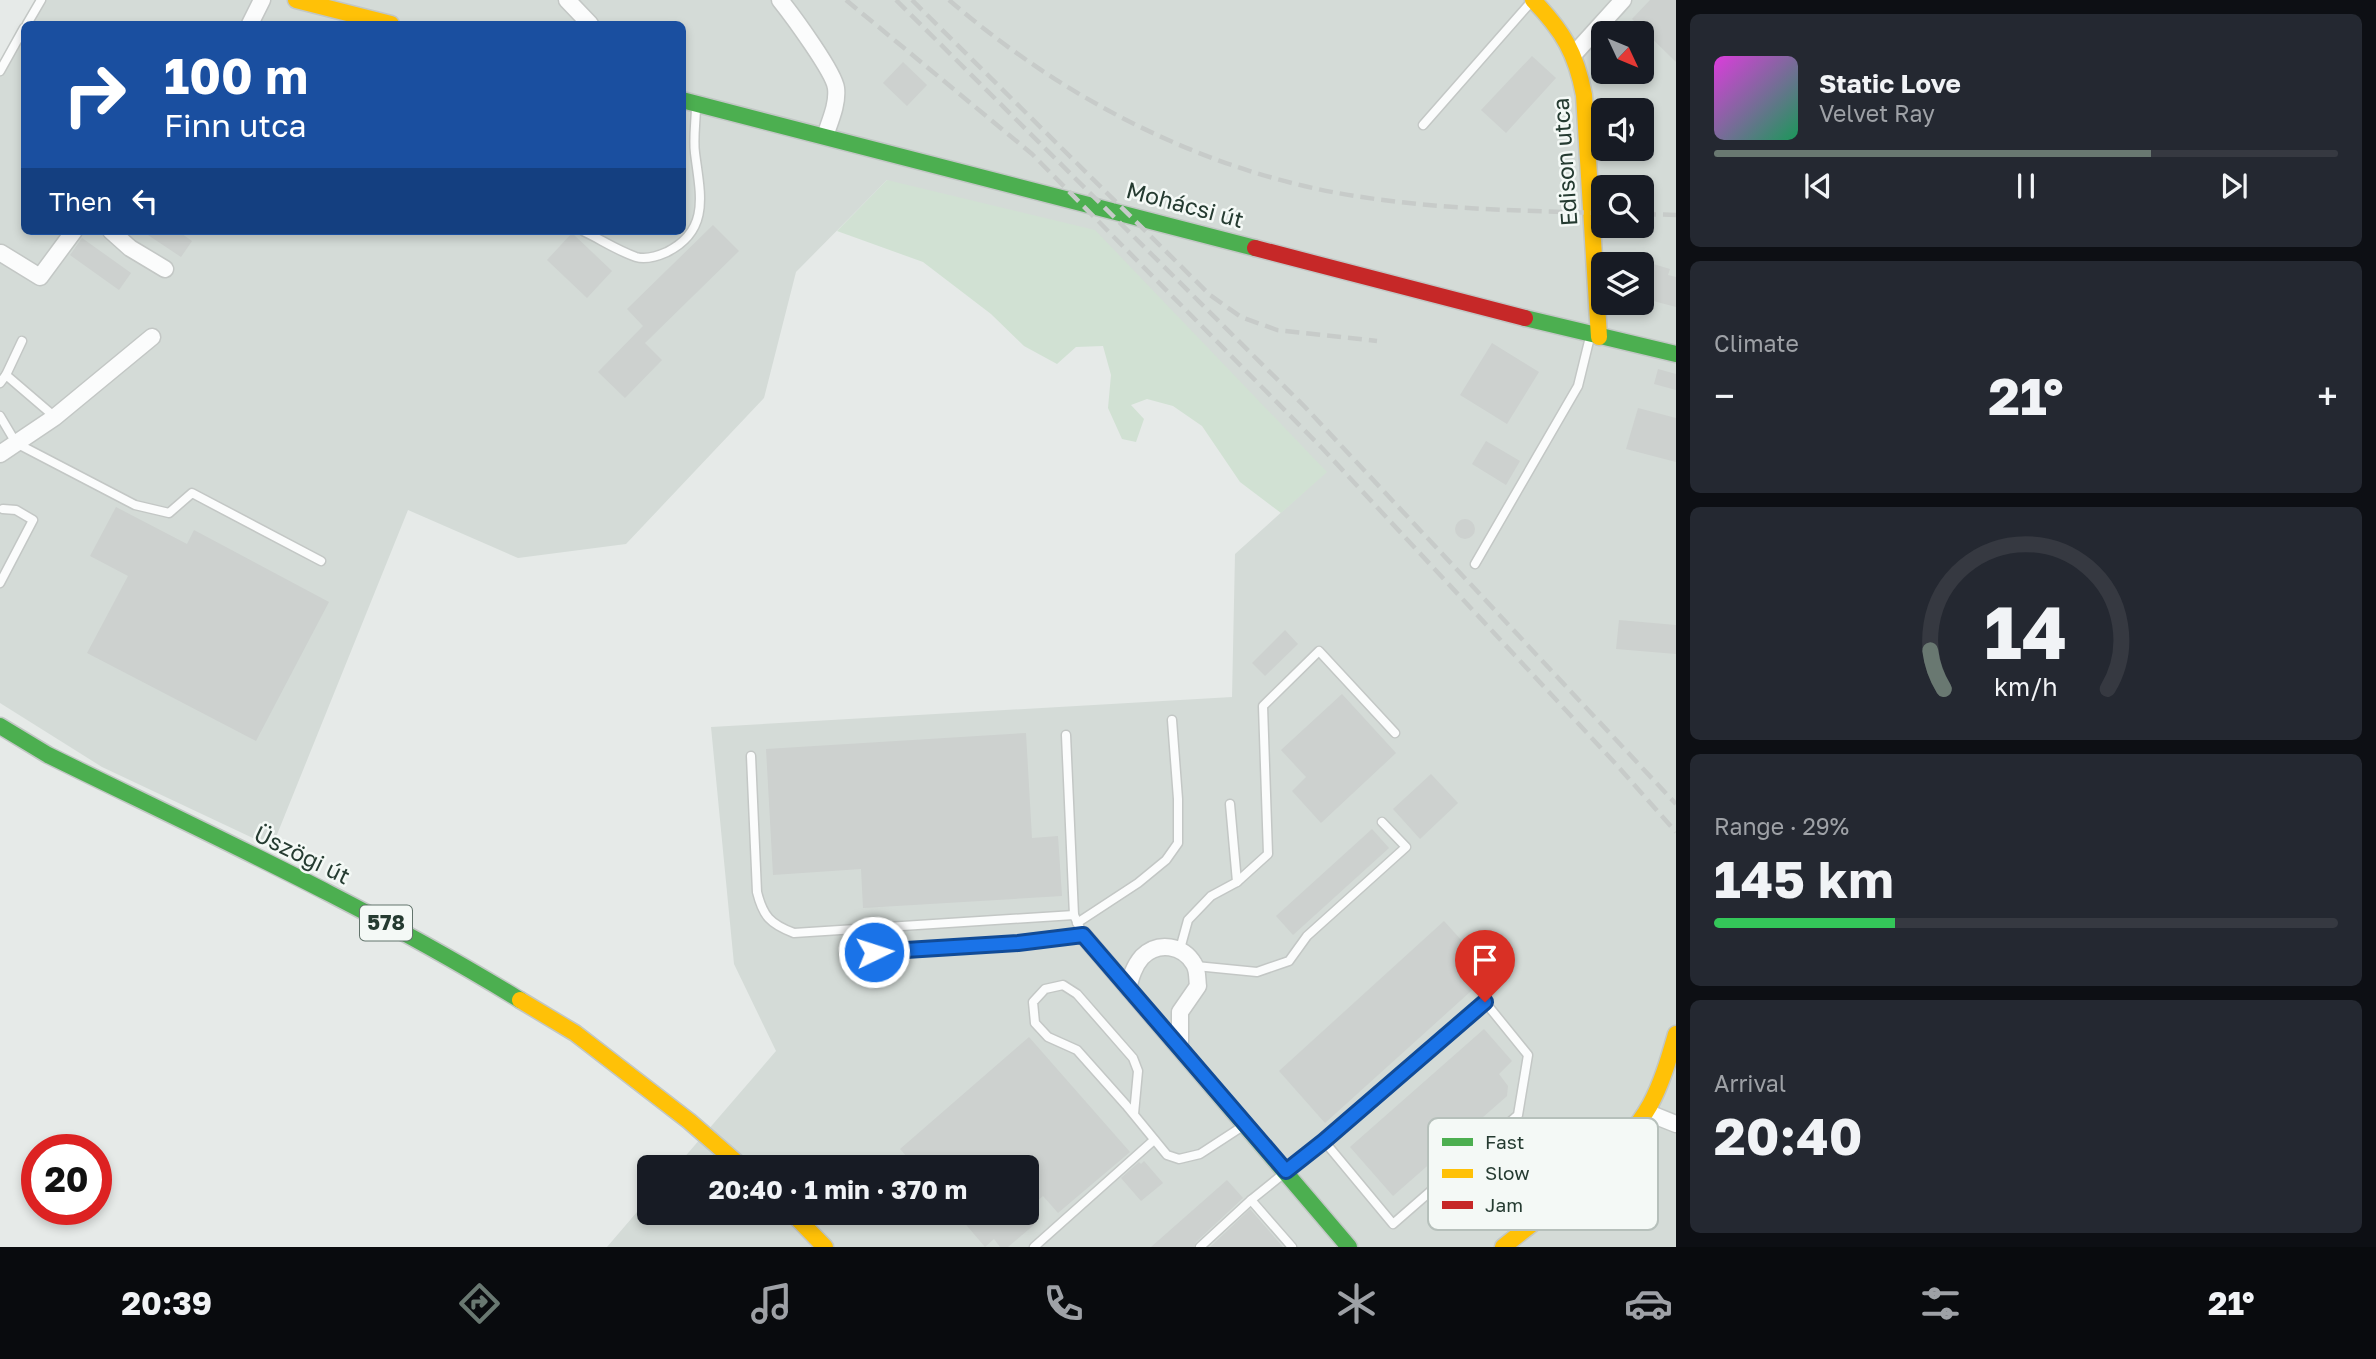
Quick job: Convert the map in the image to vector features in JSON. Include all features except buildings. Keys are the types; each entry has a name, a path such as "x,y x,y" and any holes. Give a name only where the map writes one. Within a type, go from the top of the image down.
{"main road":[{"path":"296,0 379,21"},
{"name":"Edison utca","path":"1533,0 1557,24 1575,53 1584,95 1595,336"},
{"name":"Mohácsi út","path":"690,101 1595,336 1676,354"},
{"name":"Üszögi út","path":"0,726 48,755 360,909 470,969 575,1033 689,1121 728,1155"},
{"path":"1078,925 1128,988 1349,1247"},
{"path":"1641,1118 1646,1112 1676,1034"},
{"path":"804,1225 825,1247"},
{"path":"1503,1247 1524,1230"}],"street":[{"path":"252,21 262,0"},
{"path":"567,0 587,21"},
{"path":"780,0 801,27 836,85 836,102 825,136"},
{"path":"1575,53 1623,0"},
{"path":"1,253 40,277 71,235"},
{"path":"115,235 130,248 165,269"},
{"path":"0,454 55,416 152,337"},
{"path":"1128,988 1140,959 1151,950 1168,947 1180,949 1196,966 1198,986 1180,1012 1180,1048"},
{"path":"1646,1112 1676,1124"}],"lane":[{"path":"29,21 41,0"},
{"path":"1423,125 1533,0"},
{"path":"0,71 21,35"},
{"path":"591,235 638,258 657,257 678,247 691,232 700,213 701,189 690,101"},
{"path":"1475,564 1578,386 1595,336"},
{"path":"0,383 22,341"},
{"path":"6,374 55,416"},
{"path":"0,416 16,443 135,505 169,513 192,493 321,561"},
{"path":"0,583 33,520 16,510 1,509"},
{"path":"1180,949 1188,920 1211,896 1237,882 1268,854 1263,706 1319,651 1395,733"},
{"path":"874,952 1018,943 1078,925 1138,883 1166,860 1178,843 1178,799 1172,720"},
{"path":"1066,735 1078,925"},
{"path":"751,756 757,892 761,910 781,928 794,933 1078,925"},
{"path":"1230,804 1237,882"},
{"path":"1196,966 1257,972 1289,961 1307,936 1406,847 1382,821"},
{"path":"1134,1114 1138,1072 1133,1058 1077,994 1063,985 1045,989 1033,1002 1035,1023 1048,1037 1077,1051 1167,1155 1179,1159 1200,1154 1245,1124"},
{"path":"1200,1247 1251,1200 1324,1141 1485,1002 1528,1055 1518,1115 1515,1118"},
{"path":"1034,1247 1154,1140"},
{"path":"1324,1141 1392,1224 1428,1193"},
{"path":"1251,1200 1292,1247"}],"shaded area":[{"path":"41,0 1676,0 1676,1247 607,1247 637,1212 637,1225 1039,1225 1039,1155 686,1155 776,1051 734,964 711,727 1232,697 1235,554 1326,472 887,180 796,272 764,398 626,544 518,558 408,510 272,847 102,767 0,703 0,71 21,33 21,235 686,235 686,21 29,21"}],"green space":[{"path":"887,180 1095,230 1327,472 1281,513 1240,482 1202,426 1173,406 1147,399 1131,405 1144,419 1136,442 1122,439 1108,408 1111,375 1103,346 1076,347 1057,364 1024,346 991,314 923,262 837,231"}],"railway":[{"path":"846,0 1032,154 1322,448 1676,832"},
{"path":"896,0 1305,407 1676,804"},
{"path":"912,0 1210,295 1241,317 1277,330 1377,341"},
{"path":"949,0 993,36 1088,99 1191,150 1244,169 1299,185 1416,204 1591,213"},
{"path":"1654,214 1676,215"}],"traffic: fast":[{"path":"686,101 1255,248"},
{"path":"1525,318 1676,354"},
{"path":"0,726 48,755 405,933 520,1000"},
{"path":"1083,935 1349,1247"}],"traffic: slow":[{"path":"296,0 379,21"},
{"path":"1533,0 1567,43 1584,95 1599,337"},
{"path":"520,1000 575,1033 689,1121 728,1155"},
{"path":"1641,1118 1654,1097 1676,1034"},
{"path":"804,1225 825,1247"},
{"path":"1503,1247 1524,1230"}],"traffic: jam":[{"path":"1255,248 1525,318"}],"route":[{"path":"874,952 1018,943 1083,935 1286,1171 1485,1002"}]}
